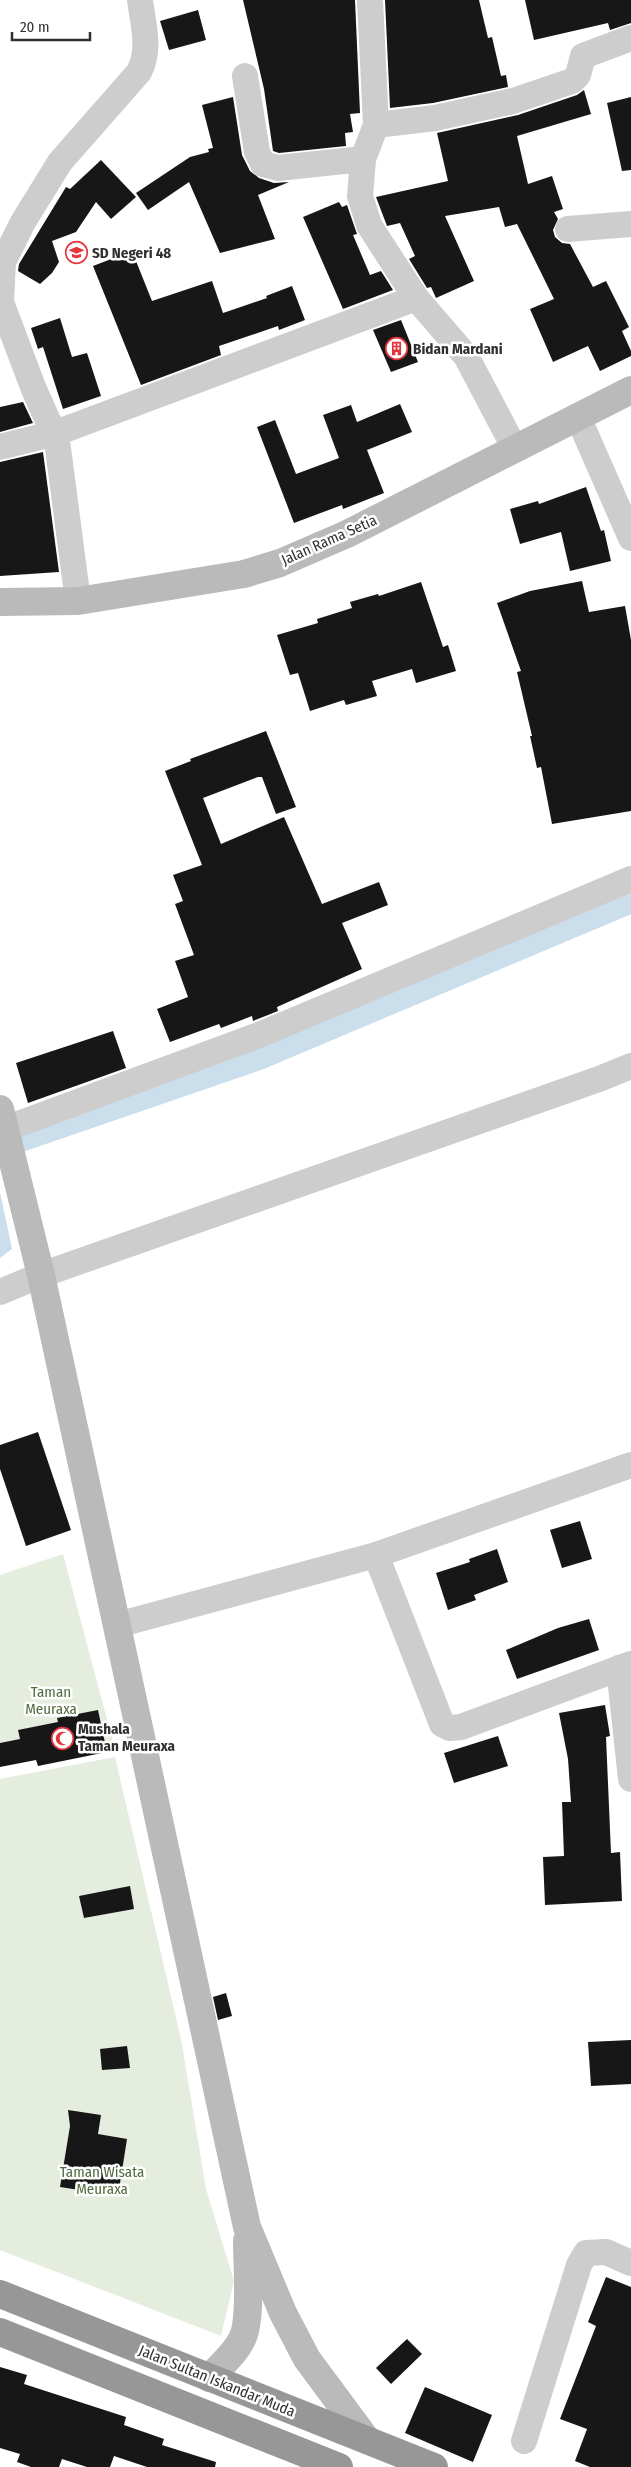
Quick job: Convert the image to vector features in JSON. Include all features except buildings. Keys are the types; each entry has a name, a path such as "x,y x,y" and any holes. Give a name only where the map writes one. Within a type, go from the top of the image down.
{"highway":[{"name":"Jalan Sultan Iskandar Muda","path":"0,2294 434,2467"},
{"path":"0,2332 338,2467"}],"street":[{"path":"78,601 56,433 48,422 33,387 1,302 2,262 23,222 60,162 142,66 146,47 140,0"},
{"path":"370,0 376,125 363,159 360,196 364,213 369,225 416,298 466,356 515,449"},
{"path":"376,125 454,114 513,101 547,90 572,81 578,75 583,56 631,38"},
{"path":"245,76 257,152 263,164 278,168 363,159"},
{"path":"568,229 631,224"},
{"path":"0,448 56,433 416,298"},
{"name":"Jalan Rama Setia","path":"0,602 78,601 244,574 280,563 347,534 631,390"},
{"path":"578,417 631,538"},
{"path":"367,2440 307,2359 283,2313 248,2228 39,1268 5,1126 259,1034 631,879"},
{"path":"0,1292 39,1268 631,1066"},
{"path":"117,1625 376,1555 631,1465"},
{"path":"376,1555 442,1724 450,1728 461,1727 625,1666 631,1779"},
{"path":"209,2378 231,2356 244,2337 248,2309 248,2228"},
{"path":"524,2441 579,2265 586,2253 606,2252 631,2263"}],"green space":[{"name":"Taman Meuraxa","path":"63,1554 113,1742 0,1762 0,1575"},
{"name":"Taman Wisata Meuraxa","path":"115,1757 181,2039 206,2189 234,2281 221,2336 0,2250 0,1779"}],"water":[{"path":"0,1192 12,1249 0,1258"}],"waterway":[{"path":"0,1145 256,1057 631,899"}],"place":[{"name":"SD Negeri 48","path":"76,253"},
{"name":"Bidan Mardani","path":"397,349"},
{"name":"Mushala Taman Meuraxa","path":"62,1738"}]}
